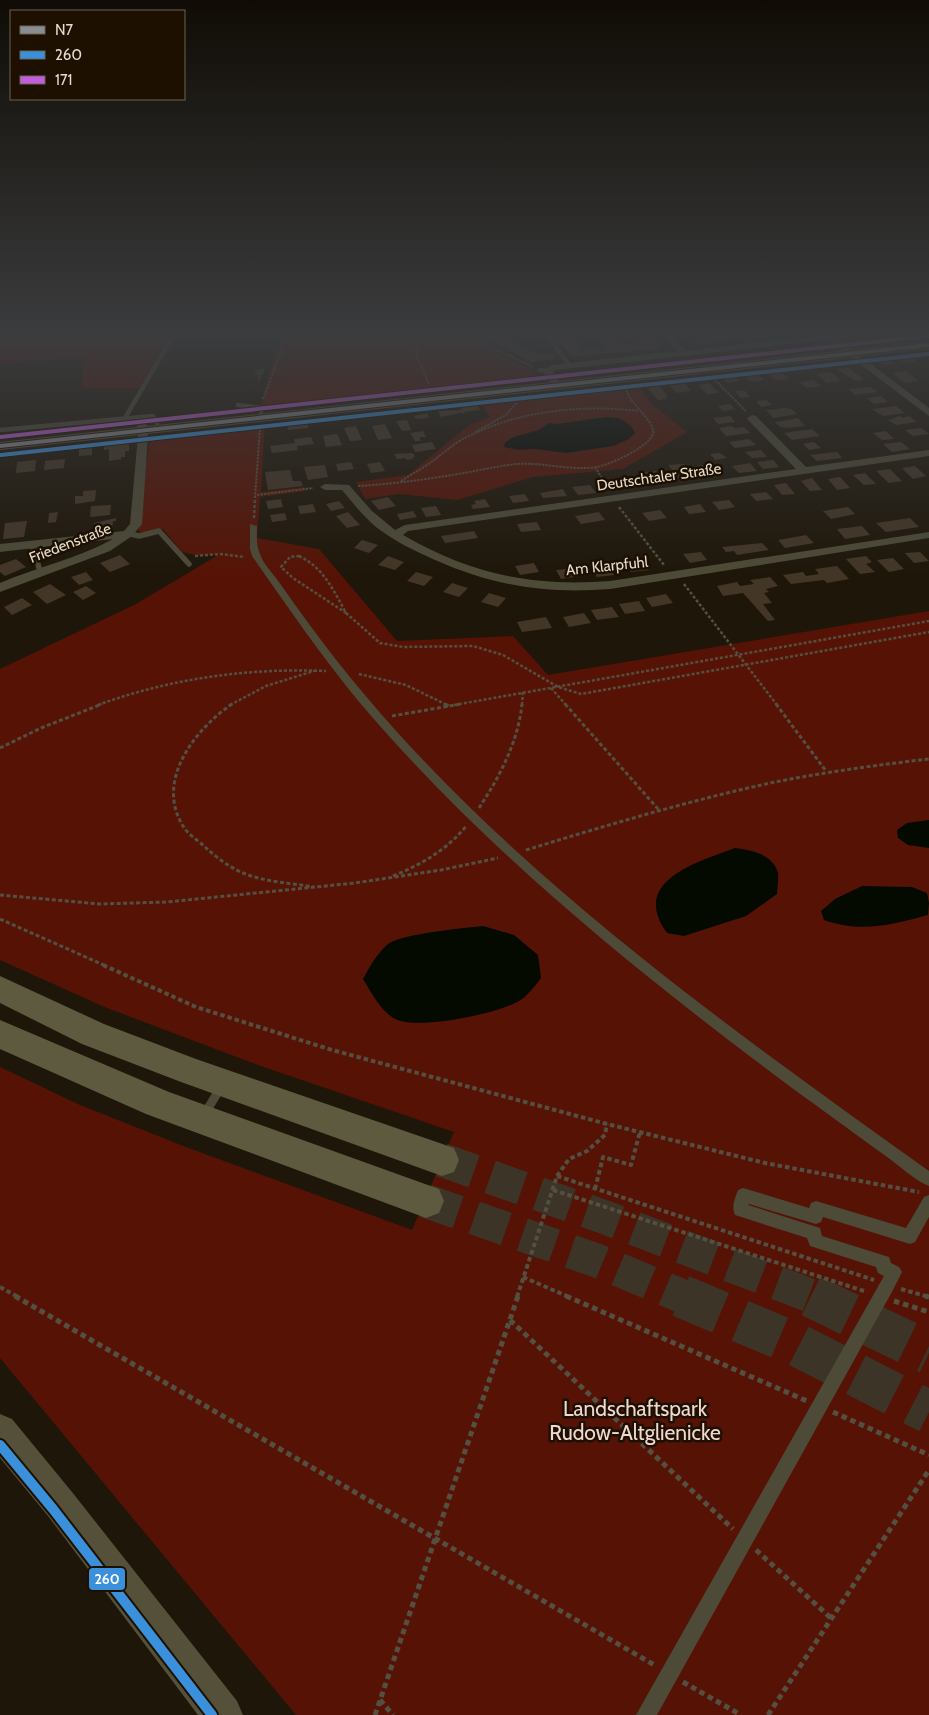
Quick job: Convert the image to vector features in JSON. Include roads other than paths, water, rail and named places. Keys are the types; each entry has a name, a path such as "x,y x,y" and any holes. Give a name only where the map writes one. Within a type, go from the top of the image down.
{"highway":[{"path":"0,989 93,1034 224,1083 442,1160"},
{"path":"0,1034 65,1065 201,1120 426,1201"}],"main road":[{"path":"0,440 142,428 157,423 254,414"},
{"path":"0,446 254,414"},
{"path":"0,1431 60,1504 223,1715"}],"street":[{"path":"752,418 804,471"},
{"name":"Friedenstraße","path":"0,588 40,571 104,548 130,534 136,524 142,428"},
{"name":"Deutschtaler Straße","path":"395,535 406,528 929,453"},
{"name":"Am Klarpfuhl","path":"325,487 345,486 365,511 395,535 463,568 499,580 538,587 580,588 929,535"},
{"path":"253,526 256,556 342,672 379,718 514,854 628,952 729,1033 929,1179"},
{"path":"0,548 130,534"},
{"path":"646,1715 894,1272 883,1268 884,1262 815,1241 815,1233 740,1210 743,1195 816,1217 816,1208 910,1237 929,1202"}],"lane":[{"path":"125,418 127,414"},
{"path":"0,430 152,416 157,423"},
{"path":"130,534 139,536 159,531 189,564"},
{"path":"32,544 40,571"},
{"path":"201,1120 224,1083"}],"tunnel":[{"path":"442,1160 607,1218 814,1297"},
{"path":"426,1201 598,1261 684,1297"},
{"path":"681,1296 795,1344 929,1412"},
{"path":"811,1296 929,1353"}],"park label":[{"name":"Landschaftspark Rudow-Altglienicke","path":"635,1421"}]}
